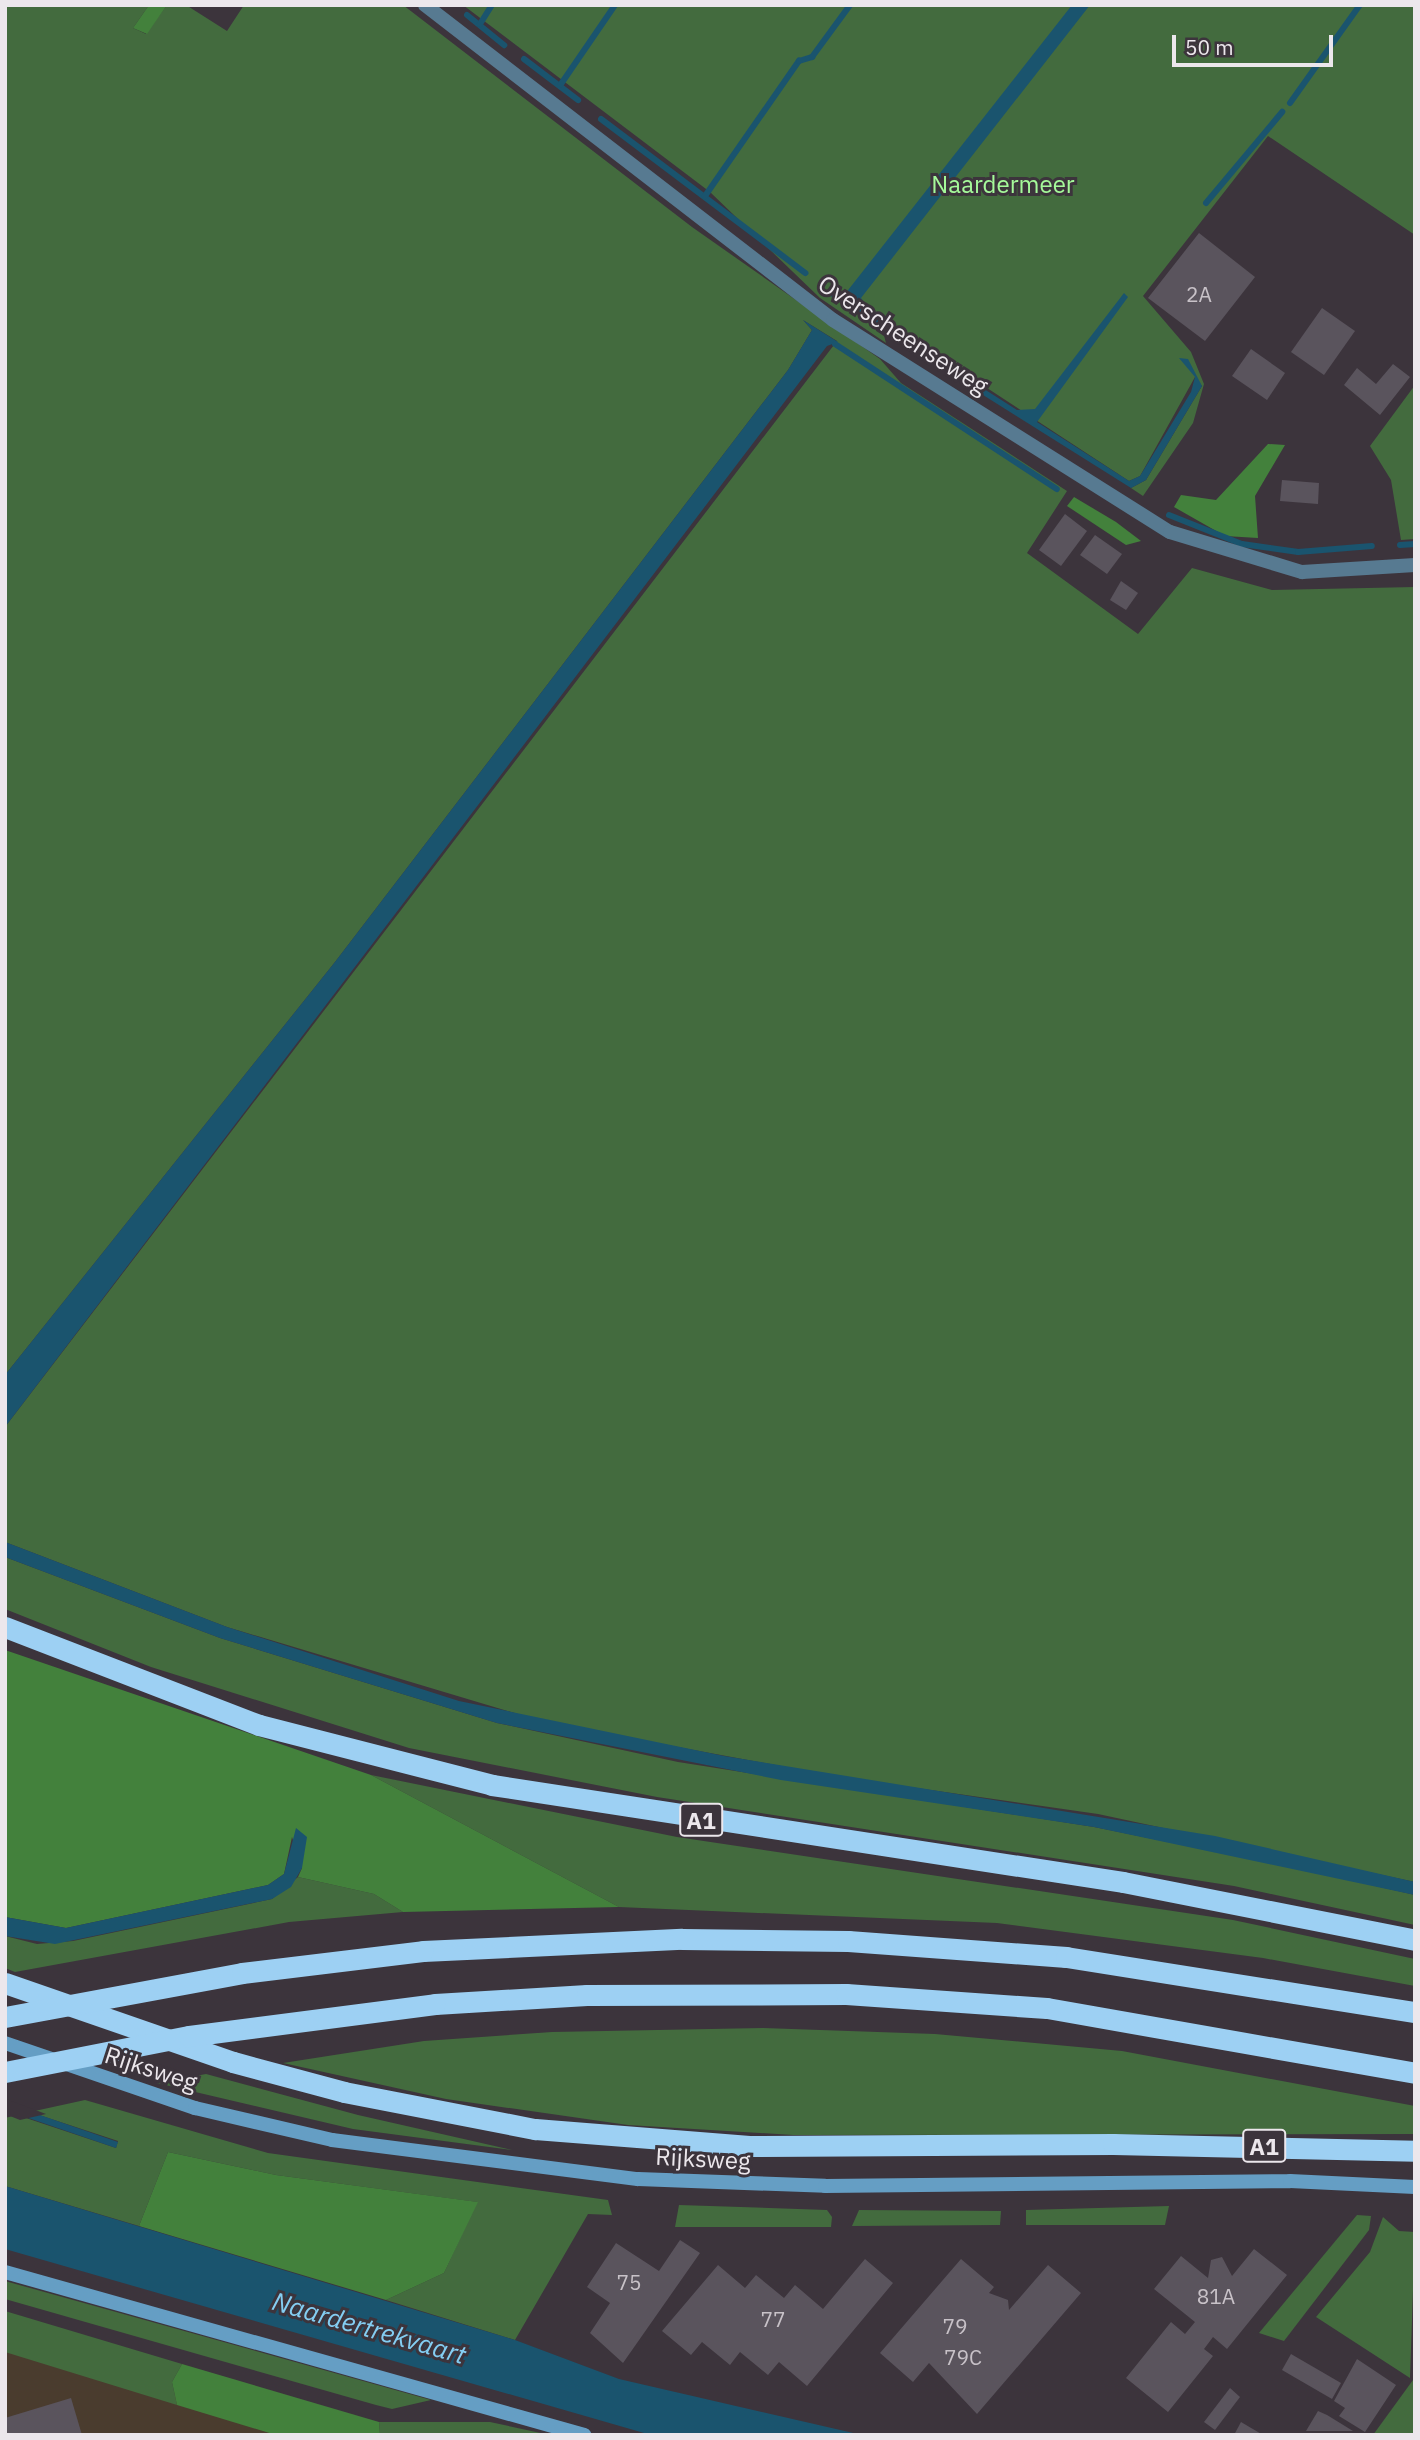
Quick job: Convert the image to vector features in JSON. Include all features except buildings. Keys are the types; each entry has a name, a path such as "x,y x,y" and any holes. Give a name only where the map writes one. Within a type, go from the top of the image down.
{"highway":[{"name":"A1","path":"5,1627 259,1725 492,1785 1123,1882 1415,1940"},
{"path":"5,2017 242,1973 423,1951 682,1938 956,1948 1197,1974 1415,2012"},
{"name":"A1","path":"5,1983 233,2062 344,2092 573,2134 765,2147 1113,2144 1415,2151"},
{"path":"5,2072 215,2032 435,2004 708,1992 860,1994 1061,2010 1415,2073"}],"main road":[{"name":"Rijksweg","path":"5,2043 195,2108 332,2140 638,2179 825,2186 1290,2181 1415,2187"},
{"path":"5,2272 584,2435"}],"street":[{"name":"Overscheenseweg","path":"425,5 833,320 1170,532 1302,572 1415,565"}],"shaded area":[{"path":"5,2347 314,2435 5,2435"}],"green space":[{"path":"5,5 149,5 133,28 146,34 167,5 186,5 227,31 244,5 403,5 692,227 880,359 901,383 1067,491 1027,553 1138,634 1192,568 1272,590 1415,587 1415,1882 1098,1814 840,1777 548,1723 227,1627 5,1542 5,1427 837,341 803,320 812,330 788,370 335,962 5,1375"},
{"path":"149,5 167,5 147,34 133,28"},
{"name":"Naardermeer","path":"463,5 1415,5 1415,235 1268,136 1143,296 1191,352 1204,384 1193,423 1143,496 1131,488 1146,480 1202,386 1195,377 1140,476 1129,481 845,295 824,291 883,332 886,343 820,298 710,192"},
{"path":"1415,385 1415,539 1401,540 1391,480 1370,446"},
{"path":"1268,444 1285,445 1255,496 1258,538 1225,536 1174,507 1181,495 1216,500"},
{"path":"1074,497 1116,522 1141,541 1126,545 1067,506"},
{"path":"5,1557 220,1638 497,1723 678,1762 1094,1827 1297,1868 1415,1895 1415,1925 1234,1886 657,1797 409,1748 151,1667 5,1609"},
{"path":"5,1650 371,1775 619,1907 403,1912 374,1894 298,1877 302,1868 292,1837 284,1874 268,1885 66,1928 5,1917"},
{"path":"371,1775 677,1837 1233,1920 1415,1959 1415,1986 1263,1958 997,1923 619,1907"},
{"path":"298,1877 374,1894 403,1912 289,1922 15,1972 5,1968 5,1936 37,1944 73,1941 272,1899"},
{"path":"763,2028 935,2034 1122,2051 1415,2106 1415,2134 793,2135 628,2125 446,2099 283,2063 424,2041 552,2032"},
{"path":"206,2074 358,2115 512,2150 353,2129 157,2083"},
{"path":"85,2100 268,2153 608,2200 612,2215 588,2214 515,2340 386,2300 444,2273 477,2202 276,2175 168,2152 139,2226 5,2186 5,2118 17,2115 116,2148 118,2141 30,2112"},
{"path":"168,2152 276,2175 478,2202 444,2273 386,2300 139,2226"},
{"path":"679,2205 827,2210 832,2217 831,2227 675,2227"},
{"path":"1169,2206 1165,2225 1026,2225 1026,2210"},
{"path":"859,2210 1001,2211 1000,2225 852,2226"},
{"path":"1357,2215 1371,2216 1369,2230 1284,2341 1259,2333"},
{"path":"1383,2217 1399,2231 1415,2232 1410,2378 1316,2317 1370,2252"},
{"path":"5,2281 431,2400 392,2409 376,2405 5,2299"},
{"path":"5,2311 182,2364 172,2382 177,2405 5,2352"},
{"path":"182,2364 379,2422 380,2435 276,2435 177,2405 172,2382"},
{"path":"1415,2378 1415,2435 1373,2435 1413,2380"},
{"path":"379,2422 490,2422 550,2435 380,2435"}],"water":[{"path":"1072,5 1090,5 861,298 879,322 1017,410 1035,409 1124,293 1128,297 1037,422 1129,481 1140,476 1191,392 1195,377 1179,358 1188,359 1202,386 1146,480 1131,488 883,332 846,300 843,304 824,292 845,294"},
{"path":"803,320 838,342 827,346 5,1427 5,1375 335,962 788,370 812,330"},
{"path":"5,1542 227,1627 459,1701 724,1756 1215,1836 1415,1882 1415,1895 1094,1827 781,1780 497,1723 220,1638 5,1557"},
{"path":"296,1828 307,1837 302,1868 291,1887 272,1899 55,1944 5,1936 5,1917 66,1928 268,1885 284,1874"},
{"path":"5,2103 118,2142 116,2148 5,2110"},
{"name":"Naardertrekvaart","path":"5,2186 515,2340 619,2379 862,2435 651,2435 5,2249"}],"pier":[{"path":"5,2099 46,2114 20,2120 5,2114"}],"waterway":[{"path":"480,24 492,5"},
{"path":"561,84 615,5"},
{"path":"705,196 799,61 812,57 850,5"},
{"path":"1290,103 1360,5"},
{"path":"467,15 504,45"},
{"path":"524,59 578,100"},
{"path":"1206,203 1282,112"},
{"path":"601,119 805,273"},
{"path":"835,344 1057,489"},
{"path":"1169,515 1242,544 1298,552 1372,546"},
{"path":"1400,545 1415,544"}]}
